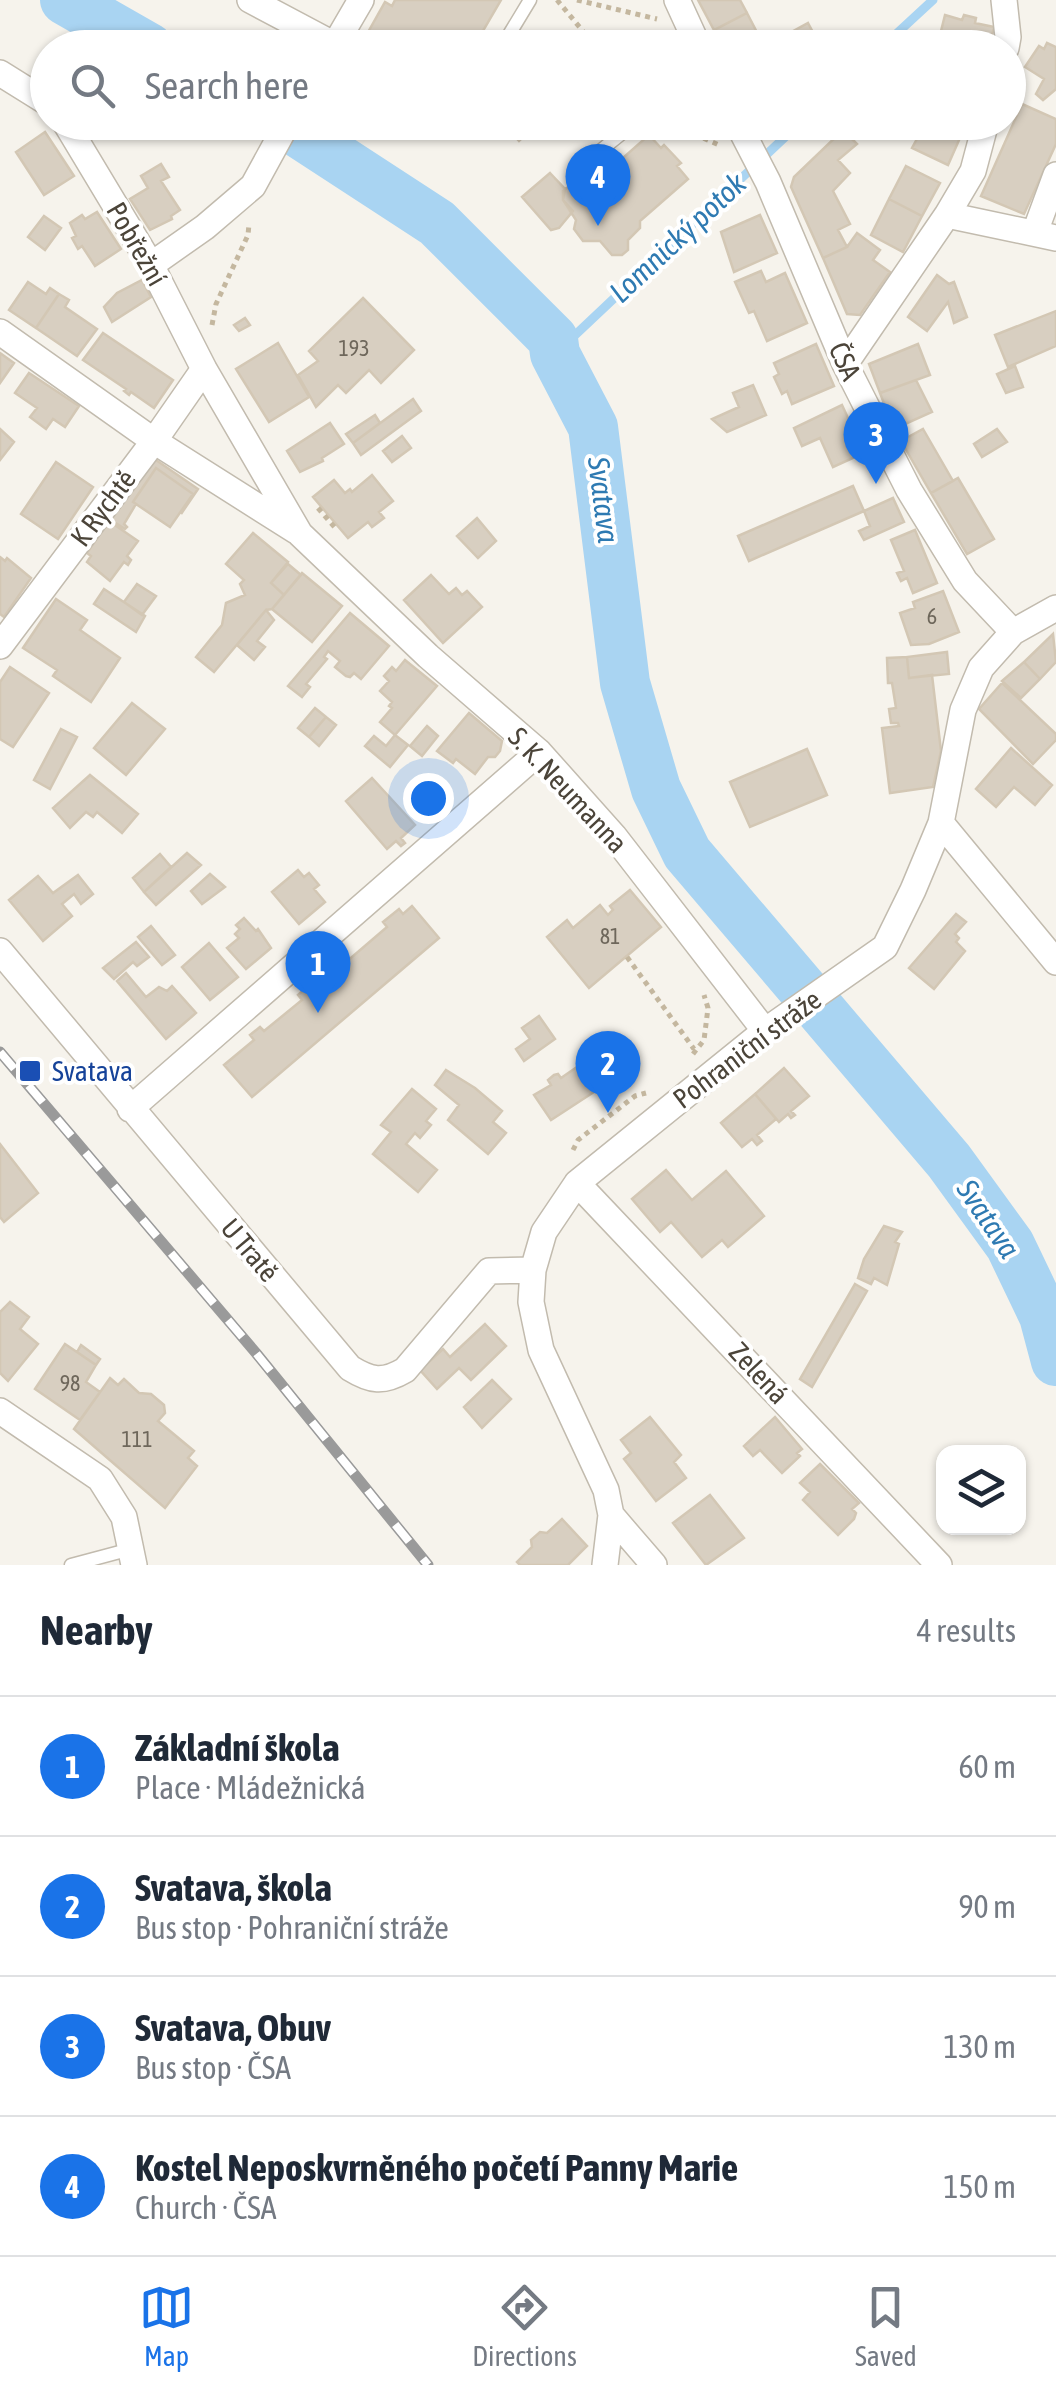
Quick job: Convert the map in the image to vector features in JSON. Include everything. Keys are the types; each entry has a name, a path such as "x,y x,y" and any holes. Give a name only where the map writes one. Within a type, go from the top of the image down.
{"street":[{"path":"250,0 304,30"},
{"path":"344,30 361,0"},
{"path":"1004,0 1007,30"},
{"path":"680,4 691,30"},
{"path":"0,73 30,92"},
{"name":"Pobřežní","path":"76,140 151,264 204,368"},
{"path":"151,264 205,227 253,186 278,140"},
{"name":"ČSA","path":"747,140 846,364 909,490 965,581 1014,632"},
{"path":"846,364 947,216 973,172 981,140"},
{"path":"947,216 1045,235 1056,175"},
{"name":"S. K. Neumanna","path":"0,332 154,441 300,534 428,656 539,752 614,836 765,1031"},
{"name":"K Rychtě","path":"0,646 204,368"},
{"name":"S. K. Neumanna","path":"204,368 300,534"},
{"name":"Pohraniční stráže","path":"606,1565 611,1516 606,1490 541,1350 531,1302 533,1270 544,1232 577,1183 765,1031 885,947 941,823 963,710 982,668 1014,632 1056,608"},
{"path":"130,1108 539,752"},
{"path":"941,823 1056,962"},
{"name":"U Tratě","path":"0,951 350,1368 363,1376 377,1381 404,1370 489,1271 533,1270"},
{"name":"Zelená","path":"577,1183 939,1565"},
{"path":"0,1410 100,1479 124,1517 132,1557"},
{"path":"611,1516 654,1565"}],"lane":[{"path":"512,30 530,0"},
{"path":"580,167 614,140"},
{"path":"71,1565 132,1557"}],"path":[{"path":"557,0 582,30"},
{"path":"577,0 658,20 680,4"},
{"path":"705,140 736,152 751,148"},
{"path":"204,368 216,304 248,235 253,186"},
{"path":"312,502 337,530"},
{"path":"627,956 694,1049"},
{"path":"690,1068 694,1049 704,1040 708,1008 702,990"},
{"path":"572,1153 578,1140 635,1096 660,1089"}],"building":[{"path":"395,0 501,0 484,30 369,30 385,2 392,6"},
{"path":"698,0 740,0 747,13 714,30"},
{"path":"747,13 756,30 714,30"},
{"path":"945,15 962,20 964,15 976,18 975,23 994,27 993,30 941,30"},
{"path":"1047,43 1056,47 1056,89 1043,100 1036,94 1044,79 1026,66 1039,46 1044,49"},
{"path":"1026,106 1056,119 1056,144 1024,214 981,196 1006,140 1026,140"},
{"path":"33,140 50,140 74,176 44,195 16,152"},
{"path":"643,140 654,140 661,148 664,145 681,163 677,166 688,179 640,221 640,228 628,240 628,250 622,255 612,255 600,241 583,241 563,200 563,191 568,187 577,188 594,175 598,180"},
{"path":"833,140 853,140 857,144 838,160 850,173 833,191 850,224 838,230 847,247 823,258 791,187 794,177"},
{"path":"916,140 959,140 948,165 912,148"},
{"path":"161,164 169,177 161,181 180,210 172,219 150,230 130,199 148,188 141,176"},
{"path":"906,166 940,183 922,216 889,199"},
{"path":"550,173 565,189 563,200 573,211 559,228 551,230 522,197"},
{"path":"889,199 922,216 903,252 871,235"},
{"path":"97,212 121,249 95,266 82,246 78,249 70,223"},
{"path":"760,215 777,253 734,272 721,232"},
{"path":"44,216 61,228 45,250 28,237"},
{"path":"857,233 880,250 873,260 890,272 860,315 847,314 823,258 847,247"},
{"path":"761,271 766,282 785,273 807,323 767,341 735,282"},
{"path":"937,275 949,284 954,282 967,317 954,323 948,302 927,331 908,317"},
{"path":"142,280 151,297 112,322 104,307 117,293"},
{"path":"28,282 46,294 50,288 59,294 36,328 9,310"},
{"path":"59,294 69,300 65,307 97,329 77,356 36,328"},
{"path":"363,298 414,350 381,383 369,370 346,393 338,385 316,407 298,375 318,361 309,351"},
{"path":"1056,311 1056,346 1008,367 995,335"},
{"path":"245,318 250,325 239,331 234,325"},
{"path":"103,333 173,380 154,408 131,392 129,395 83,360"},
{"path":"278,343 309,397 269,422 236,369"},
{"path":"816,344 834,386 792,404 787,391 782,394 774,377 779,374 774,363"},
{"path":"918,344 930,375 880,393 869,364"},
{"path":"0,353 14,363 0,383"},
{"path":"1015,366 1023,387 1006,393 997,374"},
{"path":"29,373 79,406 65,427 53,419 46,429 30,417 37,408 15,393"},
{"path":"916,380 932,412 894,429 880,393"},
{"path":"753,385 766,415 727,432 712,419 739,407 733,393"},
{"path":"413,399 421,411 361,455 353,443"},
{"path":"842,405 864,453 833,467 820,438 802,446 794,428"},
{"path":"375,415 380,423 353,443 346,434"},
{"path":"330,423 344,444 323,461 300,472 287,451"},
{"path":"0,429 14,442 0,460"},
{"path":"923,429 953,481 931,493 901,441"},
{"path":"997,429 1007,442 982,457 974,444"},
{"path":"402,436 411,448 392,462 383,451"},
{"path":"153,458 198,489 181,514 193,494 156,468 133,502 136,504 125,529 111,520"},
{"path":"56,462 93,487 58,539 21,514"},
{"path":"156,468 193,494 170,527 133,502"},
{"path":"372,475 393,501 379,512 384,518 372,527 368,522 348,538 313,497 334,480 345,493 350,489 352,492"},
{"path":"958,478 994,539 967,554 931,493"},
{"path":"853,486 864,511 749,561 738,536"},
{"path":"893,498 904,522 864,540 859,531 870,526 864,511"},
{"path":"477,518 496,541 478,558 457,536"},
{"path":"109,521 138,541 127,556 131,560 128,565 124,562 110,581 87,562 91,556 87,553"},
{"path":"915,530 937,583 913,593 907,578 901,581 897,573 904,571 891,540"},
{"path":"253,533 288,562 271,583 284,595 272,609 266,610 214,672 196,657 222,625 226,603 245,595 240,584 244,580 226,564"},
{"path":"0,557 5,561 7,558 31,578 4,617 0,614"},
{"path":"288,564 301,575 284,595 271,583"},
{"path":"302,573 342,606 312,642 272,609"},
{"path":"431,575 449,594 456,588 462,595 467,591 482,607 443,643 404,600"},
{"path":"137,584 156,596 142,615 124,602"},
{"path":"104,589 145,616 136,632 94,604"},
{"path":"943,591 959,632 929,644 911,645 900,613 915,608 913,602"},
{"path":"56,599 87,620 80,630 120,658 91,702 53,676 57,670 23,648"},
{"path":"266,610 274,620 257,641 265,647 254,660 237,645"},
{"path":"350,613 389,646 361,679 354,673 346,676 335,667 340,661 328,651 324,657 327,659 306,684 310,687 302,697 288,686"},
{"path":"1053,634 1056,662 1040,679 1024,662"},
{"path":"947,652 949,674 909,678 907,657"},
{"path":"907,657 909,678 932,675 941,751 933,787 890,793 882,728 899,726 891,723 889,709 896,708 892,683 888,683 887,658"},
{"path":"405,660 437,686 395,735 380,722 392,708 392,702 380,691 389,681 384,676 392,667 396,671"},
{"path":"1024,662 1040,679 1021,698 1002,681"},
{"path":"10,667 49,693 13,747 0,739 0,682"},
{"path":"1002,683 1056,734 1056,740 1033,764 979,709"},
{"path":"132,703 165,729 126,775 94,748"},
{"path":"315,708 326,717 309,737 298,728"},
{"path":"469,713 502,741 500,751 495,757 488,757 475,774 437,751"},
{"path":"326,717 336,725 319,746 309,737"},
{"path":"427,726 438,736 422,756 410,746"},
{"path":"61,729 77,737 50,789 34,780"},
{"path":"395,735 408,745 390,767 365,746 374,736 386,746"},
{"path":"1011,748 1052,785 1035,805 1014,787 996,807 976,789"},
{"path":"807,749 827,795 750,827 730,782"},
{"path":"90,775 138,814 122,833 97,812 93,817 86,812 70,828 53,808"},
{"path":"372,778 415,825 401,838 405,843 401,846 396,841 387,849 346,801"},
{"path":"187,853 201,865 156,905 144,892"},
{"path":"160,854 171,867 144,892 133,878"},
{"path":"298,870 304,877 309,873 319,885 314,889 325,902 299,924 272,892"},
{"path":"210,874 225,887 202,904 191,891"},
{"path":"78,875 93,894 81,904 74,894 62,904 72,916 43,941 9,900 38,876 53,893"},
{"path":"630,890 661,927 589,988 547,937 567,920 573,928 600,905 608,915 613,910 610,906"},
{"path":"412,906 439,938 252,1097 224,1065 254,1040 250,1035 260,1027 264,1031 302,1000 298,995 313,982 317,987 387,927 383,922 399,909 403,914"},
{"path":"956,914 966,922 955,934 959,938 956,942 965,951 934,989 909,968"},
{"path":"244,918 258,929 271,948 246,969 227,948 239,938 236,925"},
{"path":"151,926 175,955 162,965 138,937"},
{"path":"136,942 149,957 137,966 133,962 114,979 103,968"},
{"path":"209,943 238,977 210,1000 182,967"},
{"path":"126,973 146,997 159,987 167,991 172,986 196,1013 166,1039 117,981"},
{"path":"539,1016 555,1039 524,1061 516,1049 530,1039 522,1028"},
{"path":"577,1067 594,1092 551,1120 534,1095 551,1085 548,1080 554,1075 561,1078"},
{"path":"784,1068 809,1096 791,1111 795,1115 791,1118 788,1114 779,1122 755,1094"},
{"path":"446,1070 502,1111 493,1122 506,1133 488,1154 448,1120 459,1105 435,1085"},
{"path":"412,1089 436,1109 426,1121 431,1125 420,1138 415,1133 406,1144 437,1170 418,1192 373,1154 391,1132 381,1125"},
{"path":"755,1094 776,1119 757,1135 762,1141 757,1145 752,1139 742,1147 721,1123"},
{"path":"0,1144 38,1193 4,1222 0,1217"},
{"path":"666,1170 692,1200 726,1171 764,1216 728,1247 722,1240 702,1257 671,1222 660,1232 632,1199"},
{"path":"884,1226 902,1232 895,1242 899,1244 887,1285 874,1278 871,1284 858,1278 864,1259"},
{"path":"855,1284 867,1291 812,1387 800,1379"},
{"path":"10,1302 29,1317 20,1329 38,1344 8,1381 0,1373 0,1312"},
{"path":"485,1324 506,1346 471,1380 459,1368 437,1389 420,1370 443,1349 450,1357"},
{"path":"65,1344 96,1365 86,1382 100,1392 80,1420 35,1389"},
{"path":"81,1345 100,1359 96,1365 77,1352"},
{"path":"110,1378 118,1385 124,1379 139,1393 151,1394 164,1405 165,1413 158,1421 194,1451 188,1458 197,1466 165,1508 74,1429"},
{"path":"492,1380 511,1399 482,1428 464,1407"},
{"path":"650,1417 681,1455 674,1462 686,1478 656,1501 624,1459 631,1453 621,1440"},
{"path":"775,1417 802,1449 782,1473 760,1450 753,1456 744,1446"},
{"path":"820,1464 859,1503 852,1509 856,1513 854,1519 838,1535 803,1500 810,1492 800,1483"},
{"path":"710,1495 744,1538 706,1565 673,1523"},
{"path":"562,1519 587,1546 568,1565 520,1565 517,1562 532,1547 531,1540 540,1532 547,1533"}],"waterway":[{"name":"Svatava","path":"65,0 118,30"},
{"name":"Lomnický potok","path":"900,30 933,0"},
{"name":"Svatava","path":"310,140 437,223 553,339 555,354 593,427 625,683 656,789 687,853 949,1161 1010,1245 1044,1316 1056,1361"},
{"name":"Lomnický potok","path":"555,354 782,140"}],"railway":[{"path":"0,1052 256,1353 428,1565"}],"place":[{"name":"Kostel Neposkvrněného početí Panny Marie","path":"598,226"},
{"name":"Svatava, Obuv","path":"876,484"},
{"name":"Základní škola","path":"318,1013"},
{"name":"Svatava","path":"30,1071"},
{"name":"Svatava, škola","path":"608,1113"}]}
